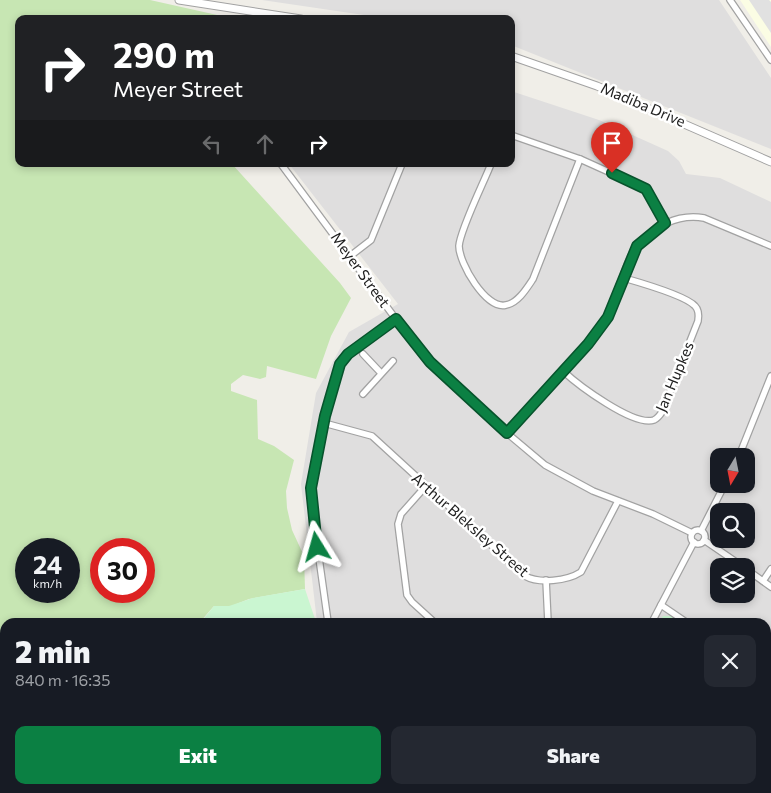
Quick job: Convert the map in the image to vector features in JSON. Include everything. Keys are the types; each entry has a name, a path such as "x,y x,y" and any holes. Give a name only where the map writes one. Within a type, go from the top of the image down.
{"street":[{"path":"179,0 266,15"},
{"path":"730,0 771,60"},
{"name":"Madiba Drive","path":"515,57 597,86 771,162"},
{"path":"515,136 580,158 646,189 665,223"},
{"path":"490,167 462,236 460,251 467,272 479,288 492,301 504,306 511,304 522,294 533,279 580,158"},
{"name":"Meyer Street","path":"283,167 349,257 430,362 507,433 545,465 618,501 692,533"},
{"path":"349,257 371,240 401,167"},
{"path":"507,433 563,371 608,317 637,246 665,223 694,217 704,218 771,246"},
{"name":"Jan Hupkes","path":"563,371 591,394 623,412 650,421 658,418 662,412 698,321 697,308 687,301 624,278"},
{"path":"327,618 310,494 324,423 333,385 343,358 396,319"},
{"path":"363,354 380,372"},
{"path":"363,394 380,372 393,360"},
{"path":"742,448 771,376"},
{"name":"Arthur Bleksley Street","path":"324,423 372,436 425,487 525,576 535,580 569,578 581,572 618,501"},
{"path":"425,487 400,514 398,524 407,594 412,602 430,618"},
{"path":"701,531 720,493"},
{"path":"654,618 694,542 692,533 696,530 701,531"},
{"path":"701,531 704,534 704,540"},
{"path":"694,542 700,543 704,540"},
{"path":"704,540 730,558"},
{"path":"763,581 771,569"},
{"path":"755,576 771,587"},
{"path":"546,580 548,618"},
{"path":"661,605 680,618"}],"shaded area":[{"path":"262,0 719,0 771,78 771,149 515,47 515,15 364,15"},
{"path":"740,0 771,0 771,47"},
{"path":"749,0 769,0 771,2 771,33"},
{"path":"515,92 599,120 668,151 679,161 686,174 720,178 771,202 771,618 317,618 301,484 316,393 349,332 398,304 291,167 515,167"}],"green space":[{"path":"0,0 150,0 217,15 15,15 15,167 235,167 340,283 351,298 331,336 316,379 267,366 266,377 260,379 243,375 231,384 231,391 257,400 258,439 274,446 294,460 286,491 287,508 292,530 304,556 305,589 249,599 229,607 214,606 204,618 0,618"},
{"path":"305,589 315,618 204,618 214,606 229,606 253,598"},
{"path":"663,616 672,616 675,618 662,618"}],"route":[{"path":"317,547 310,494 329,400 343,358 396,319 421,353 507,433 588,344 608,317 637,246 665,223 655,202 646,189 612,173"}]}
